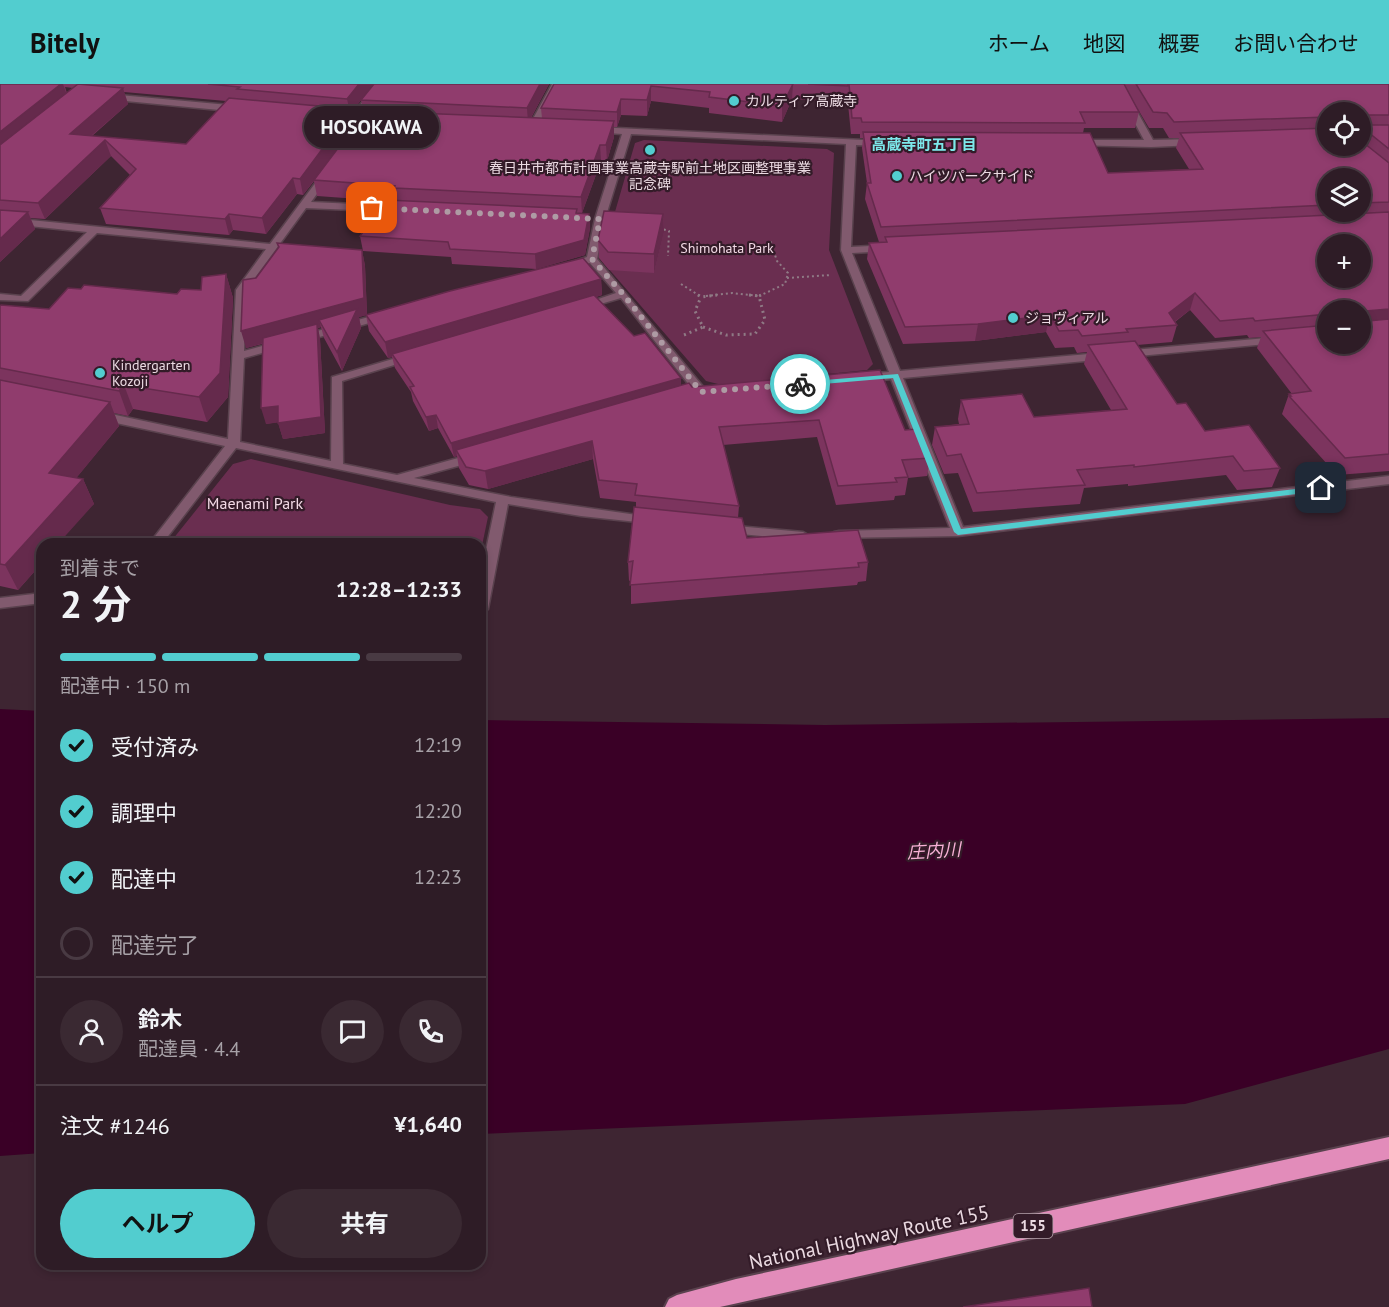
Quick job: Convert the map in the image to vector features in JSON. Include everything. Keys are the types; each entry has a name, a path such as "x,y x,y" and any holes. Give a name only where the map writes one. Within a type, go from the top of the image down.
{"highway":[{"name":"National Highway Route 155","path":"677,1307 747,1289 1389,1148"}],"street":[{"path":"354,119 381,84"},
{"path":"533,128 556,84"},
{"path":"1118,84 1151,144"},
{"path":"93,95 247,110"},
{"path":"342,118 364,121 358,130"},
{"path":"522,127 545,128"},
{"path":"580,130 887,143"},
{"path":"592,259 600,219 627,132"},
{"path":"851,142 846,250 958,532"},
{"path":"1067,143 1210,142"},
{"path":"160,538 234,443 242,290 338,158"},
{"path":"304,205 411,210"},
{"path":"588,218 600,219"},
{"path":"0,220 272,247"},
{"path":"0,297 24,299 94,230"},
{"path":"846,250 905,247"},
{"path":"558,268 592,259"},
{"path":"592,259 623,294 701,393"},
{"path":"568,311 623,294"},
{"path":"238,356 398,312"},
{"path":"850,380 1292,339"},
{"path":"337,465 336,379 424,353"},
{"path":"82,412 398,479 605,516 663,522"},
{"path":"398,479 488,453"},
{"path":"710,527 792,536 958,532 1389,480"},
{"path":"486,579 502,498"},
{"path":"0,603 36,599"}],"path":[{"path":"652,227 669,231 668,256"},
{"path":"681,284 701,297 732,293 759,296 785,284 788,273 777,261 770,240"},
{"path":"787,278 838,275"},
{"path":"682,336 703,327 726,335 755,334 765,320 759,296"},
{"path":"701,297 695,311 703,327"}],"green space":[{"name":"Shimohata Park","path":"644,140 827,149 834,153 829,250 873,364 867,370 722,385 706,381 601,260 635,143"},
{"name":"Maenami Park","path":"251,459 450,505 480,509 488,517 484,538 174,538 233,464"}],"water":[{"path":"0,709 36,711 36,1153 0,1156"},
{"name":"庄内川","path":"1389,718 1389,1049 1185,1104 486,1134 486,720 825,725"}],"building":[{"path":"0,84 61,84 0,132"},
{"path":"78,84 123,88 70,134 186,144 229,98 352,109 300,179 293,178 262,218 229,214 225,219 100,208 136,169 105,140 38,203 0,200 0,145"},
{"path":"208,84 359,84 347,99 237,89 240,87"},
{"path":"374,84 540,84 527,108 361,100"},
{"path":"554,84 793,84 782,106 709,97 710,92 651,86 647,100 621,99 617,112 541,108"},
{"path":"808,84 848,84 848,86"},
{"path":"849,84 1124,84 1139,112 1080,112 1085,123 862,122 861,118 852,118"},
{"path":"1136,84 1389,84 1389,115 1371,115 1371,102 1317,102 1317,117 1174,122 1167,113 1153,112"},
{"path":"366,111 614,121 606,145 600,145 581,197 394,188 395,186 314,180"},
{"path":"1371,125 1389,125 1389,149 1371,134"},
{"path":"1317,128 1317,156 1371,156 1371,149 1389,163 1389,202 1371,203 1371,168 1317,168 1317,206 881,227 867,183 871,183 863,132 1090,133 1108,173 1203,169 1180,133"},
{"path":"387,200 577,209 576,213 589,214 584,240 535,254 450,249 448,242 360,236"},
{"path":"0,210 28,212 0,239"},
{"path":"604,211 663,214 654,254 608,252 598,240"},
{"path":"1389,212 1389,309 1371,311 1371,300 1317,300 1317,315 1255,321 1253,318 1220,321 1195,293 1169,313 1177,325 1126,329 1128,332 1082,336 1078,330 1059,331 1050,315 978,324 905,327 869,243 887,242 885,237 1317,216 1317,222 1371,222 1371,213"},
{"path":"277,243 362,250 364,298 241,331 243,280 256,278 279,247"},
{"path":"583,258 601,279 385,342 366,315 450,291"},
{"path":"226,274 220,373 199,397 124,385 119,391 0,368 1,305 49,309 68,288 81,289 84,285 177,294 181,289 201,290 202,277"},
{"path":"594,295 634,336 645,333 681,378 451,443 436,415 426,417 410,387 414,386 392,354"},
{"path":"357,309 337,352 319,320"},
{"path":"1389,319 1389,454 1345,458 1289,396 1291,396 1289,394 1311,391 1263,331 1317,326 1317,354 1371,354 1371,321"},
{"path":"317,324 321,417 278,423 278,406 261,408 263,338"},
{"path":"1135,341 1177,404 1186,403 1205,431 1249,425 1280,468 1244,471 1233,456 1134,467 1134,465 1077,470 1085,485 977,493 961,454 947,456 935,427 969,424 961,400 1022,394 1034,417 1127,409 1088,345"},
{"path":"880,370 905,430 918,429 930,458 902,460 908,477 895,478 897,482 838,486 819,420 719,427 739,506 635,495 637,484 599,480 592,441 485,471 466,467 456,450 689,383 692,387"},
{"path":"0,380 110,402 49,473 83,479 5,565 0,564"},
{"path":"634,507 742,518 747,538 858,530 868,562 858,563 859,567 630,585 633,561 628,562"},
{"path":"1089,1288 1092,1307 963,1307"}],"way so far":[{"path":"372,208 600,219 592,259 701,392 800,384"}],"place":[{"name":"カルティア高蔵寺","path":"734,101"},
{"name":"春日井市都市計画事業高蔵寺駅前土地区画整理事業 記念碑","path":"650,150"},
{"name":"ハイツパークサイド","path":"897,176"},
{"name":"HOSOKAWA","path":"372,208"},
{"name":"ジョヴィアル","path":"1013,318"},
{"name":"Kindergarten Kozoji","path":"100,373"}],"district":[{"name":"高蔵寺町五丁目","path":"924,145"}],"route":[{"path":"800,384 896,376 958,532 1321,488"}]}
